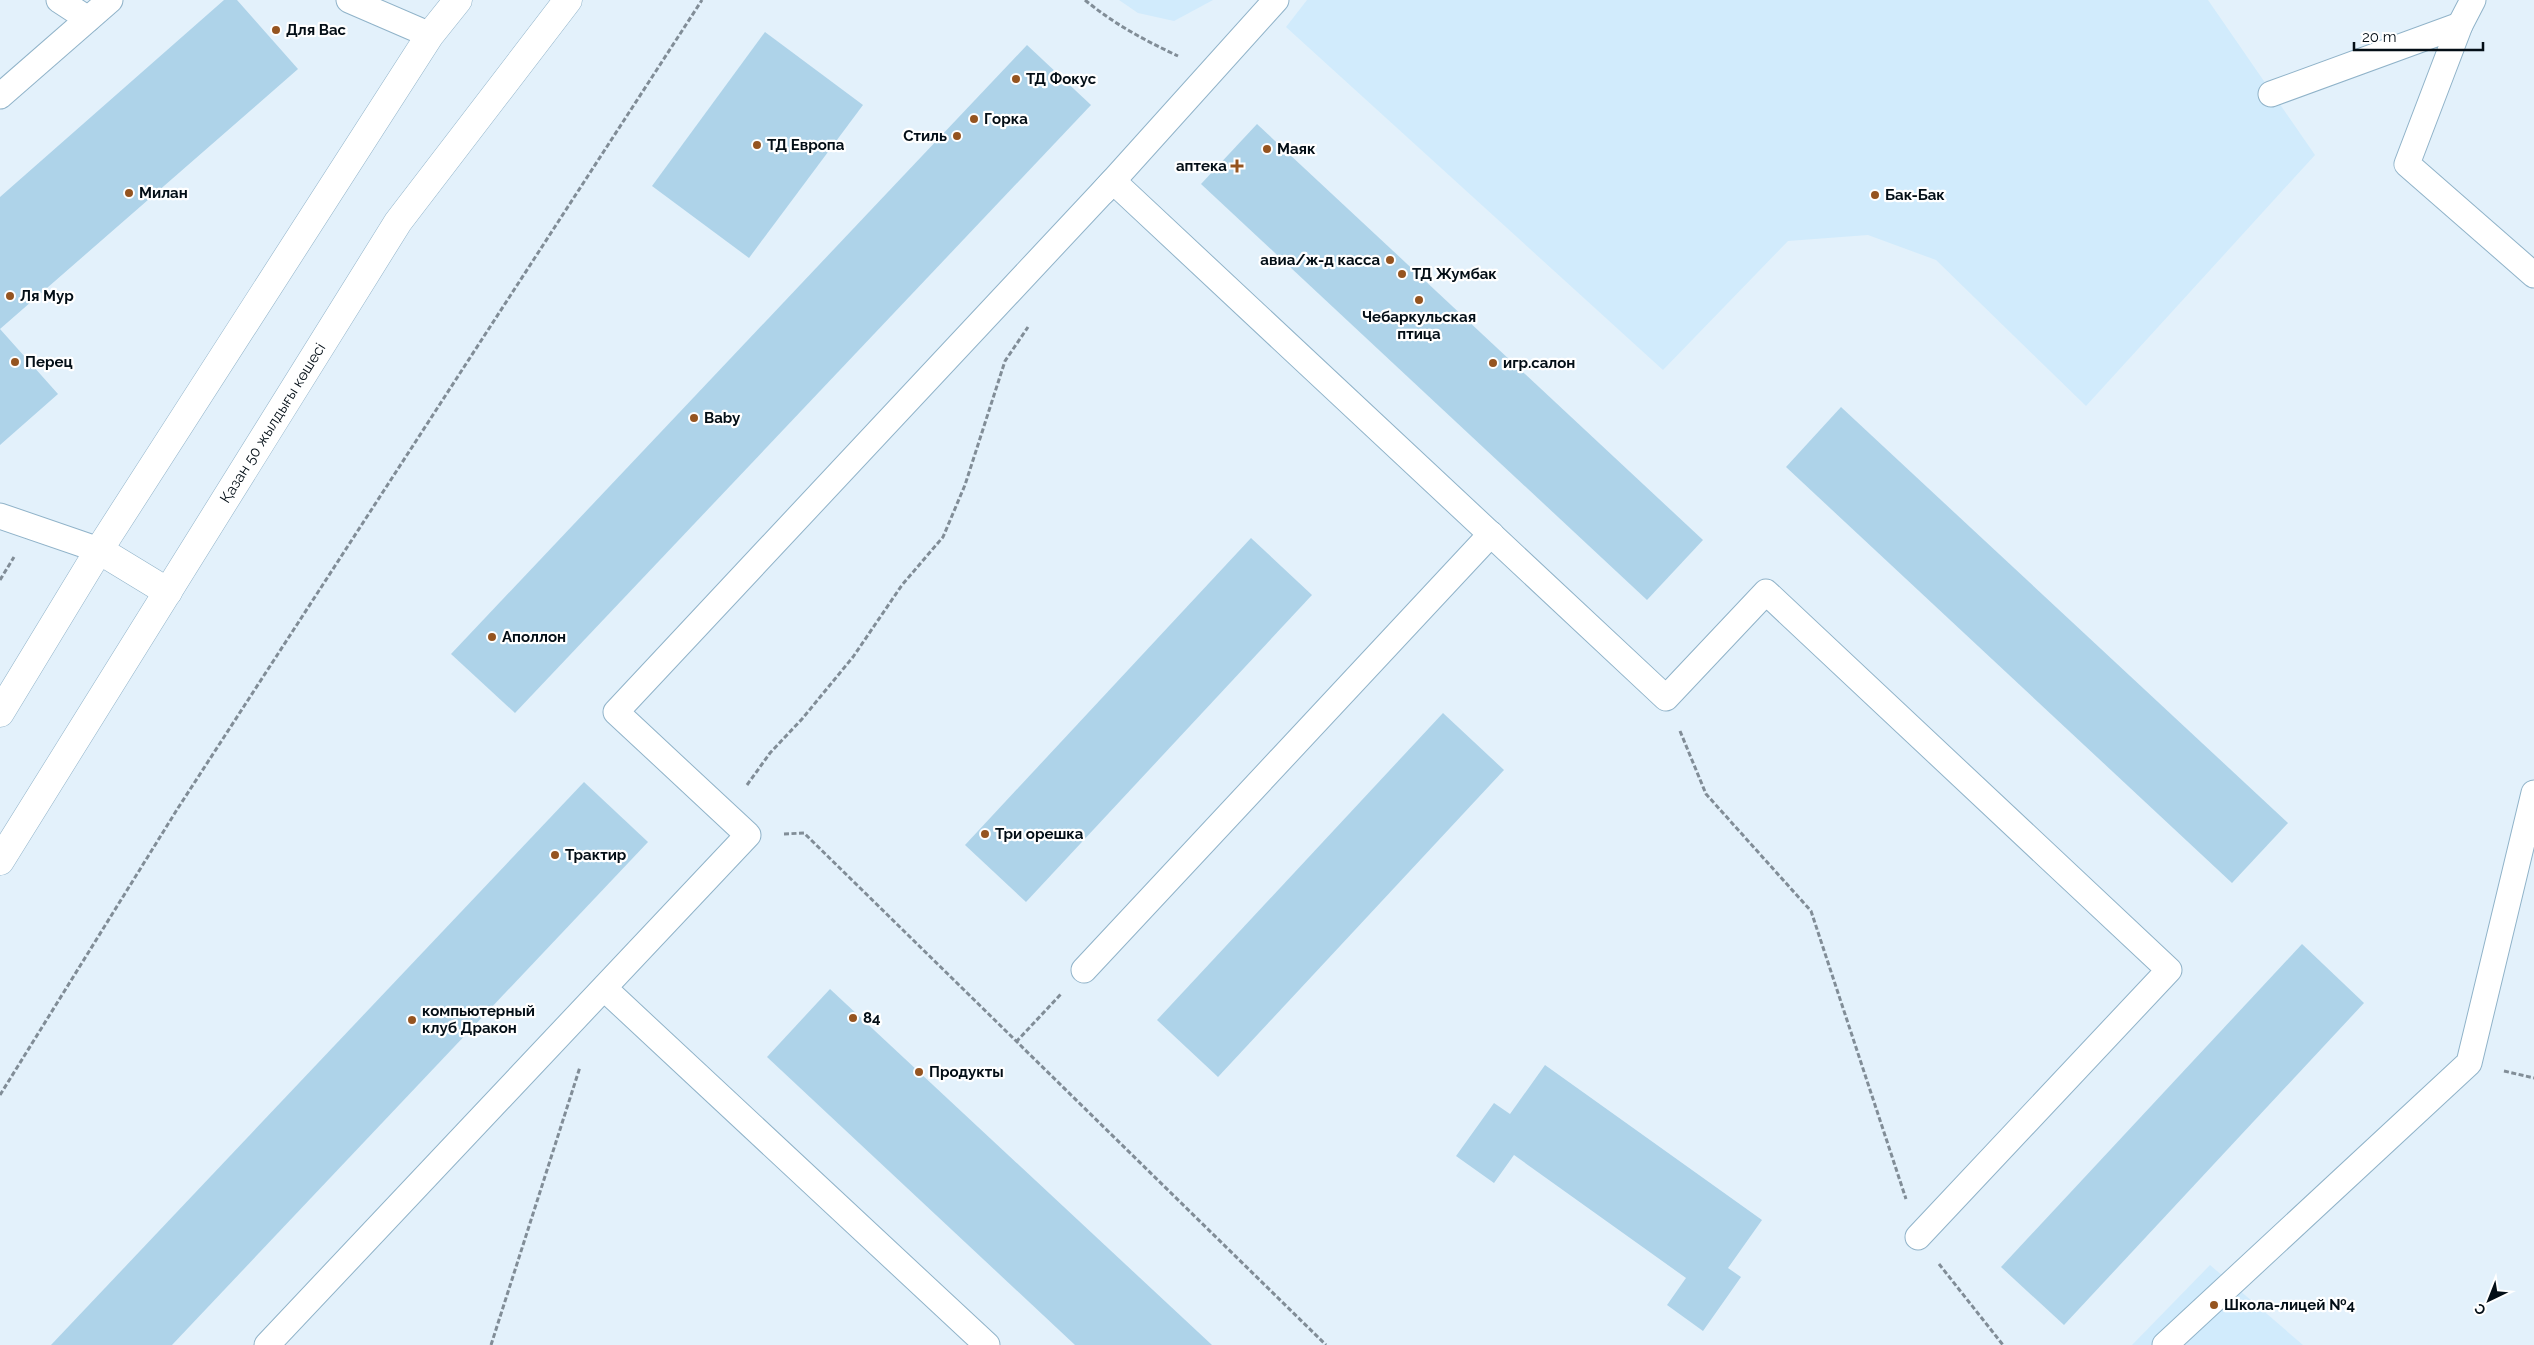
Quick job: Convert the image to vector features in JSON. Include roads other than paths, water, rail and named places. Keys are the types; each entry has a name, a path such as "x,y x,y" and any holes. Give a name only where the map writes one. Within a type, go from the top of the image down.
{"street":[{"path":"0,713 99,550 430,35 458,0"},
{"name":"Қазан 50 жылдығы көшесі","path":"0,861 398,222 568,0"},
{"path":"99,550 168,592"}],"lane":[{"path":"59,0 88,19"},
{"path":"0,96 110,0"},
{"path":"349,0 430,35"},
{"path":"1096,199 1276,0"},
{"path":"2473,0 2460,25 2408,164 2534,275"},
{"path":"2271,94 2460,25"},
{"path":"267,1345 748,835 616,712 1113,181 1666,698 1766,592 2169,970 1918,1237"},
{"path":"0,516 99,550"},
{"path":"1084,970 1491,534"},
{"path":"2168,1344 2469,1063 2534,794"},
{"path":"605,988 987,1345"}],"place":[{"name":"Для Вас","path":"276,30"},
{"name":"ТД Фокус","path":"1016,79"},
{"name":"Горка","path":"974,119"},
{"name":"Стиль","path":"957,136"},
{"name":"ТД Европа","path":"757,145"},
{"name":"Маяк","path":"1267,149"},
{"name":"аптека","path":"1237,166"},
{"name":"Милан","path":"129,193"},
{"name":"Бак-Бак","path":"1875,195"},
{"name":"авиа/ж-д касса","path":"1390,260"},
{"name":"ТД Жумбак","path":"1402,274"},
{"name":"Ля Мур","path":"10,296"},
{"name":"Чебаркульская птица","path":"1419,300"},
{"name":"Перец","path":"15,362"},
{"name":"игр.салон","path":"1493,363"},
{"name":"Baby","path":"694,418"},
{"name":"Аполлон","path":"492,637"},
{"name":"Три орешка","path":"985,834"},
{"name":"Трактир","path":"555,855"},
{"name":"84","path":"853,1018"},
{"name":"компьютерный клуб Дракон","path":"412,1020"},
{"name":"Продукты","path":"919,1072"},
{"name":"Школа-лицей №4","path":"2214,1305"}]}
